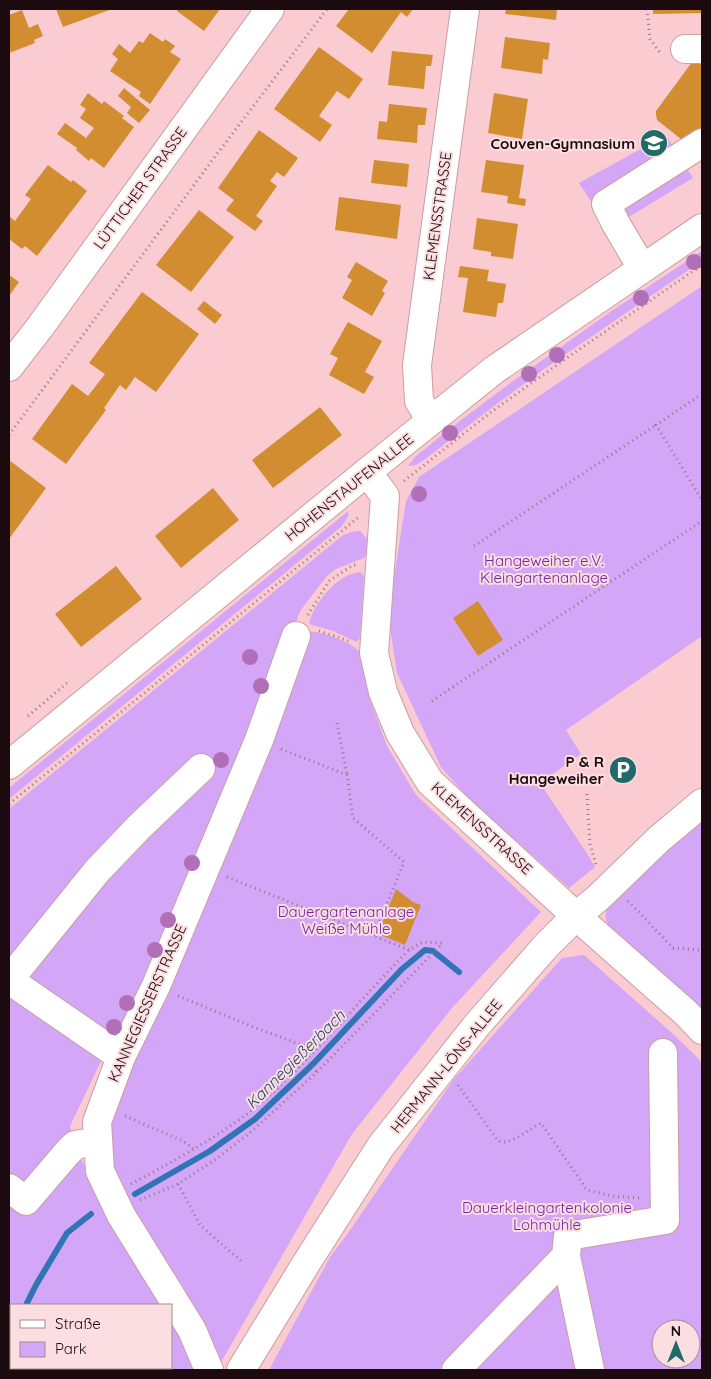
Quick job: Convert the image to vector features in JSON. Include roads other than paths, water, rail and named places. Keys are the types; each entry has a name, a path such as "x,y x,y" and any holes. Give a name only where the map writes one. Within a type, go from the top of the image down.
{"street":[{"name":"LÜTTICHER STRASSE","path":"9,367 270,9"},
{"name":"KLEMENSSTRASSE","path":"431,420 419,401 417,365 465,9"},
{"path":"642,268 606,204 702,143"},
{"name":"HOHENSTAUFENALLEE","path":"9,765 494,370 702,228"},
{"name":"KLEMENSSTRASSE","path":"367,472 385,496 374,653 383,692 400,733 430,782 576,916 686,1013 702,1030"},
{"name":"KANNEGIESSERSTRASSE","path":"209,1370 192,1330 121,1215 100,1171 98,1129 121,1057 156,986 259,740 298,631"},
{"path":"121,1057 9,980 97,871 201,768"},
{"name":"HERMANN-LÖNS-ALLEE","path":"241,1370 381,1146 445,1065 545,946 659,840 702,803"},
{"path":"590,1370 566,1256 568,1236 665,1220 663,1053"},
{"path":"9,1188 26,1201 75,1145 98,1129"},
{"path":"456,1370 566,1256"}],"waterway":[{"name":"Kannegießerbach","path":"135,1194 210,1151 255,1119 313,1064 402,969 425,950 433,951 459,972"},
{"name":"Kannegießerbach","path":"26,1304 67,1233 91,1214"}],"place":[{"name":"Couven-Gymnasium","path":"654,143"},
{"name":"P & R Hangeweiher","path":"623,770"}],"park label":[{"name":"Hangeweiher e.V. Kleingartenanlage","path":"544,568"},
{"name":"Dauergartenanlage Weiße Mühle","path":"346,920"},
{"name":"Dauerkleingartenkolonie Lohmühle","path":"547,1216"}]}
